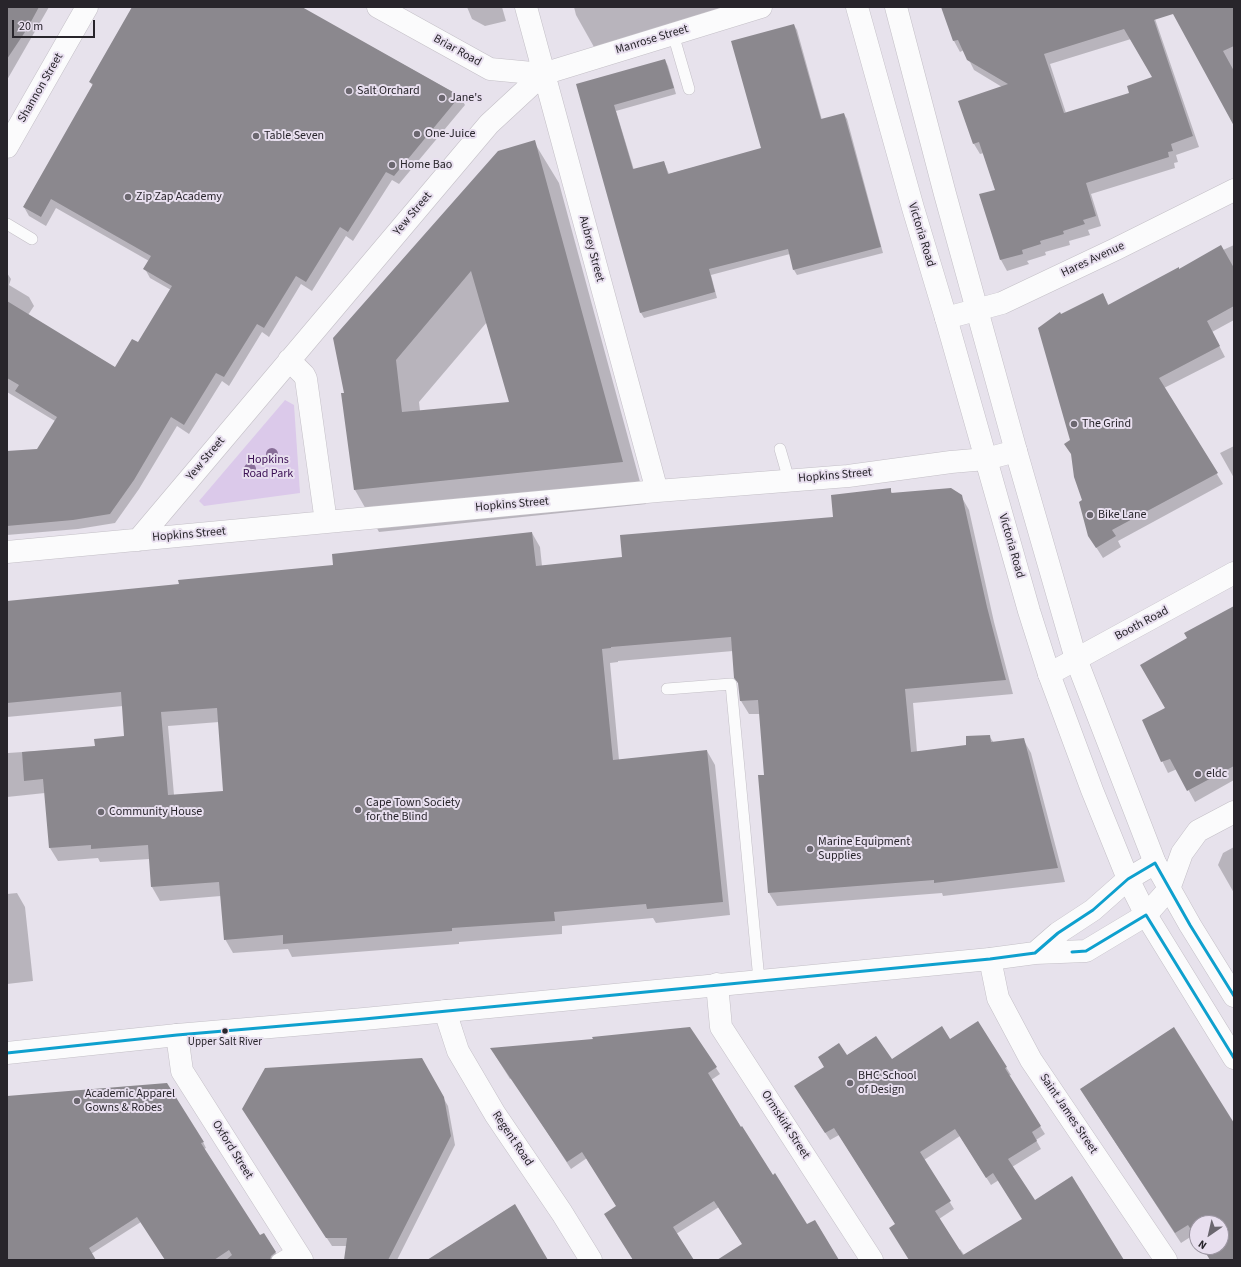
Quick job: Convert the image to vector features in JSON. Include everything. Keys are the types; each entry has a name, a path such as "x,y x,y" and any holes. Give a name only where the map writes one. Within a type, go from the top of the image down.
{"street":[{"name":"Shannon Street","path":"7,147 87,7"},
{"name":"Briar Road","path":"378,7 490,69 543,74"},
{"name":"Aubrey Street","path":"526,7 657,491"},
{"name":"Manrose Street","path":"543,74 761,7"},
{"name":"Victoria Road","path":"857,7 1029,611 1049,674 1092,790 1128,879 1146,915 1234,1058"},
{"path":"896,7 944,194 976,310 1076,659 1154,863 1234,996"},
{"name":"Yew Street","path":"138,540 489,124 543,74"},
{"name":"Hares Avenue","path":"946,318 1002,303 1116,249 1234,190"},
{"path":"289,360 306,379 326,522"},
{"name":"Hopkins Street","path":"7,552 657,491 848,476 951,462 986,459 1016,451"},
{"name":"Booth Road","path":"1049,674 1234,573"},
{"path":"7,1053 177,1035 990,959 1035,953 1086,951 1146,915 1169,889 1182,853 1198,831 1234,812"},
{"path":"1035,953 1058,932 1093,910 1128,879 1154,863 1182,853"},
{"name":"Saint James Street","path":"990,959 998,998 1030,1060 1166,1260"},
{"name":"Ormskirk Street","path":"717,984 721,1027 872,1260"},
{"name":"Regent Road","path":"445,1011 458,1051 491,1107 562,1213 591,1260"},
{"name":"Oxford Street","path":"177,1035 182,1071 291,1256"}],"lane":[{"path":"673,34 689,89"},
{"path":"7,224 32,239"},
{"path":"780,449 789,480"},
{"path":"666,689 731,684 760,980"}],"green space":[{"name":"Hopkins Road Park","path":"285,400 294,405 300,493 204,506 199,501"}],"building":[{"path":"7,7 39,7 27,29 7,59"},
{"path":"132,7 302,7 460,96 394,176 386,172 348,232 340,227 306,282 296,276 264,328 257,324 224,377 216,373 184,425 171,417 134,480 110,514 73,520 7,526 7,451 37,449 57,417 15,391 19,385 7,378 7,301 115,367 132,339 138,342 172,286 143,269 151,256 51,199 41,217 23,207 93,84 89,82"},
{"path":"941,7 1234,7 1234,46 1223,51 1234,71 1234,126 1173,14 1154,20 1193,136 1171,144 1173,151 1168,152 1169,157 1086,183 1096,216 1083,220 1085,224 1063,231 1064,234 1040,241 1041,244 1022,250 1023,254 1000,260 979,194 995,190 979,142 973,144 958,101 1008,84 967,60 958,40 953,41","holes":["1124,29 1152,77 1127,86 1129,93 1064,113 1044,54"]},
{"path":"794,24 821,119 844,113 881,247 793,270 788,249 709,269 715,292 640,313 576,84 665,59 674,88 614,105 633,169 664,161 668,174 761,148 731,41"},
{"path":"535,140 623,462 354,490 341,393 344,393 333,338 498,151","holes":["471,271 509,402 402,412 396,360"]},
{"path":"1221,245 1234,268 1234,306 1207,321 1220,346 1159,378 1218,473 1112,530 1116,536 1096,548 1088,536 1079,502 1082,500 1074,477 1071,454 1064,444 1070,440 1038,328 1060,312 1061,314 1103,293 1108,305 1179,267 1179,269"},
{"path":"891,488 891,493 951,488 962,495 987,607 1006,680 905,689 911,752 966,745 966,736 990,735 991,742 1024,738 1058,868 934,883 934,880 768,893 758,775 764,775 758,700 740,701 738,683 734,678 731,637 602,649 613,760 707,750 723,902 647,909 646,904 554,912 555,921 452,928 452,931 283,944 283,935 224,940 219,882 151,887 148,845 91,849 91,845 49,848 43,779 24,781 22,752 95,746 94,739 124,736 121,692 7,703 7,601 179,584 178,580 333,565 332,554 532,532 536,566 622,557 620,535 833,517 831,495","holes":["217,708 223,791 168,795 161,712"]},
{"path":"1234,606 1234,766 1187,791 1170,759 1161,762 1142,720 1165,708 1140,665 1187,638 1184,633"},
{"path":"978,1021 1007,1067 1005,1068 1041,1126 1032,1132 1037,1141 1008,1159 1035,1200 1072,1176 1124,1260 909,1260 889,1228 895,1224 834,1128 825,1133 794,1086 824,1067 818,1057 839,1043 847,1055 876,1036 892,1059 942,1026 950,1039","holes":["955,1129 986,1178 993,1173 1022,1219 963,1255 935,1211 951,1201 920,1152"]},
{"path":"690,1027 717,1067 708,1073 741,1127 742,1126 773,1175 775,1173 807,1224 815,1220 839,1260 717,1260 742,1244 714,1201 673,1227 694,1260 633,1260 604,1214 616,1206 582,1152 567,1162 490,1048 593,1039 592,1037"},
{"path":"1174,1027 1234,1123 1234,1260 1210,1260 1207,1255 1229,1255 1229,1215 1189,1215 1189,1227 1188,1225 1175,1233 1080,1089"},
{"path":"422,1058 444,1097 451,1136 388,1260 344,1260 347,1238 326,1238 242,1109 265,1068"},
{"path":"167,1083 204,1142 201,1143 260,1235 264,1233 276,1252 271,1256 270,1260 226,1260 232,1255 229,1250 214,1260 165,1260 137,1217 89,1248 96,1260 7,1260 7,1096"},
{"path":"515,1204 548,1260 427,1260"}],"transit line":[{"path":"7,1053 177,1035 364,1019 990,959 1035,953 1058,933 1093,910 1128,879 1155,863 1190,925 1234,996"},
{"path":"1072,952 1086,951 1146,915 1234,1058"}],"place":[{"name":"Salt Orchard","path":"349,91"},
{"name":"Jane's","path":"442,98"},
{"name":"One-Juice","path":"417,134"},
{"name":"Table Seven","path":"256,136"},
{"name":"Home Bao","path":"392,165"},
{"name":"Zip Zap Academy","path":"128,197"},
{"name":"The Grind","path":"1074,424"},
{"name":"Bike Lane","path":"1090,515"},
{"name":"eldc","path":"1198,774"},
{"name":"Cape Town Society for the Blind","path":"358,810"},
{"name":"Community House","path":"101,812"},
{"name":"Marine Equipment Supplies","path":"810,849"},
{"name":"Upper Salt River","path":"225,1031"},
{"name":"BHC School of Design","path":"850,1083"},
{"name":"Academic Apparel Gowns & Robes","path":"77,1101"}]}
